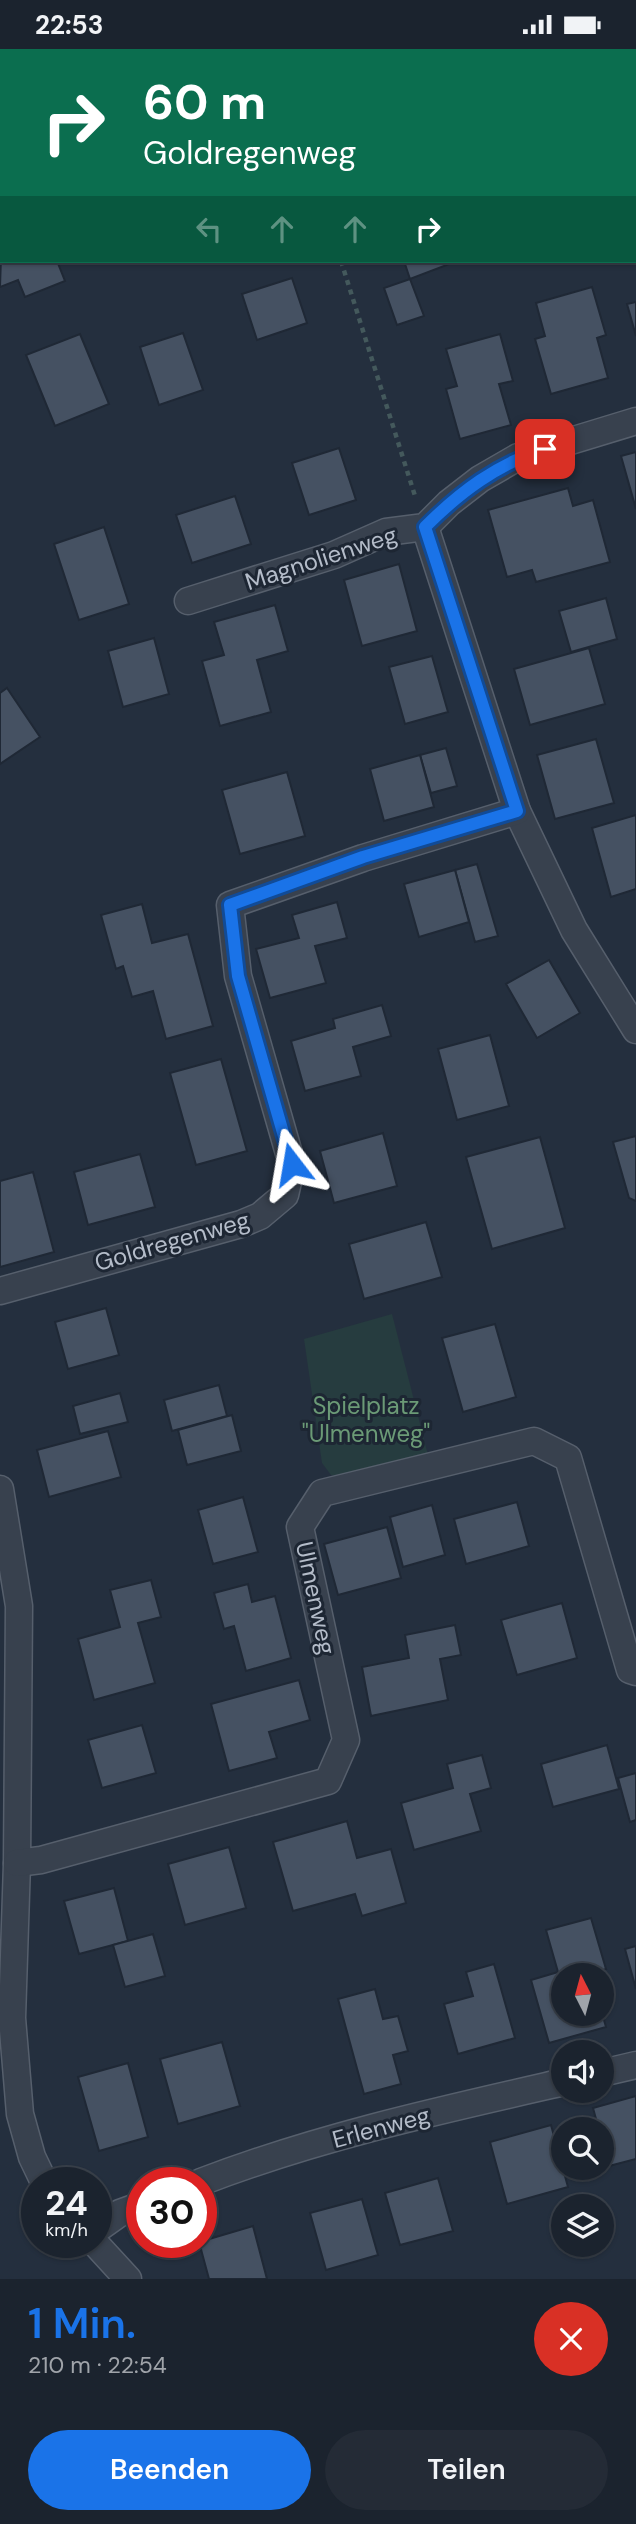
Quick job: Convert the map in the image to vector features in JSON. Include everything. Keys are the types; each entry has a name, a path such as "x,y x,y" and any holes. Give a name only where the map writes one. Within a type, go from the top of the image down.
{"street":[{"name":"Magnolienweg","path":"188,601 334,555 386,532 425,527 480,479 518,457 636,421"},
{"path":"425,527 517,811 575,930 636,1030"},
{"name":"Goldregenweg","path":"0,1291 241,1224 260,1216 285,1195 292,1164 238,976 230,905 363,857 517,811"},
{"name":"Ulmenweg","path":"17,1863 41,1860 328,1781 346,1740 300,1527 322,1493 534,1441 568,1458 630,1670 636,1672"},
{"path":"0,1489 19,1606 17,1863 12,2018 20,2114 37,2167"},
{"path":"614,2070 636,2065"},
{"name":"Erlenweg","path":"217,2176 264,2158 429,2113 551,2085"},
{"path":"109,2258 128,2279"}],"path":[{"path":"342,263 425,527"}],"green space":[{"name":"Spielplatz \"Ulmenweg\"","path":"392,1314 428,1455 347,1479 331,1475 322,1463 304,1339"}],"building":[{"path":"1,263 58,263 65,281 25,297 18,280 0,287"},
{"path":"405,263 452,263 410,279"},
{"path":"292,278 307,323 257,340 242,294"},
{"path":"410,279 424,316 397,325 384,288"},
{"path":"592,287 606,335 597,338 608,378 551,394 535,339 545,336 536,303"},
{"path":"636,302 636,336 627,304"},
{"path":"183,333 203,390 159,405 140,347"},
{"path":"80,334 109,404 55,426 26,355"},
{"path":"500,334 513,381 499,384 511,425 460,439 446,389 457,386 446,349"},
{"path":"339,448 356,500 309,515 292,463"},
{"path":"636,452 636,509 621,456"},
{"path":"568,488 573,506 593,500 610,562 536,582 532,570 507,577 488,510"},
{"path":"235,496 251,544 192,563 176,515"},
{"path":"104,527 129,604 79,620 54,544"},
{"path":"399,564 417,631 362,646 344,580"},
{"path":"606,598 617,639 571,652 559,611"},
{"path":"275,605 288,651 257,660 271,712 220,726 202,661 224,655 214,622"},
{"path":"154,638 169,694 123,707 108,651"},
{"path":"589,648 605,704 530,725 514,669"},
{"path":"432,656 448,712 405,724 389,667"},
{"path":"7,688 40,737 0,764 0,693"},
{"path":"596,739 614,803 555,819 537,755"},
{"path":"446,748 457,786 431,793 420,755"},
{"path":"420,755 434,807 384,821 370,769"},
{"path":"287,772 305,836 240,854 222,790"},
{"path":"636,815 636,889 611,897 592,828"},
{"path":"477,864 498,936 475,942 455,870"},
{"path":"455,870 469,922 419,937 404,884"},
{"path":"337,902 347,938 315,946 326,983 270,998 256,949 299,938 292,915"},
{"path":"142,904 152,943 188,934 213,1026 166,1039 153,991 132,997 123,966 116,969 101,915"},
{"path":"549,960 580,1013 537,1038 506,984"},
{"path":"382,1005 391,1036 353,1047 361,1076 305,1091 291,1041 335,1028 333,1019"},
{"path":"490,1035 509,1106 457,1120 438,1049"},
{"path":"221,1059 247,1151 196,1165 170,1073"},
{"path":"383,1133 397,1186 334,1203 320,1151"},
{"path":"636,1136 636,1201 629,1198 613,1142"},
{"path":"540,1137 565,1228 492,1249 466,1157"},
{"path":"140,1154 155,1207 88,1225 74,1172"},
{"path":"33,1172 54,1252 0,1267 0,1181"},
{"path":"426,1222 442,1277 364,1299 349,1244"},
{"path":"106,1308 119,1355 68,1369 55,1322"},
{"path":"495,1324 516,1397 463,1412 442,1338"},
{"path":"219,1385 227,1416 172,1431 164,1400"},
{"path":"120,1393 128,1422 80,1434 73,1406"},
{"path":"232,1415 241,1451 187,1465 178,1430"},
{"path":"108,1431 121,1477 49,1497 37,1450"},
{"path":"243,1497 258,1552 213,1564 198,1510"},
{"path":"517,1502 529,1546 466,1564 454,1519"},
{"path":"432,1505 445,1555 403,1567 390,1517"},
{"path":"387,1527 401,1578 338,1595 324,1544"},
{"path":"151,1580 161,1617 138,1623 155,1683 94,1700 78,1639 120,1627 110,1590"},
{"path":"248,1584 252,1602 275,1596 291,1658 246,1671 234,1626 224,1629 214,1593"},
{"path":"562,1603 577,1658 517,1675 501,1620"},
{"path":"455,1625 461,1655 440,1659 448,1700 371,1716 362,1667 409,1658 405,1635"},
{"path":"299,1680 310,1720 269,1732 277,1758 229,1771 211,1704"},
{"path":"142,1725 156,1773 102,1788 88,1740"},
{"path":"607,1745 619,1789 553,1807 541,1764"},
{"path":"482,1755 491,1788 470,1794 481,1831 414,1850 401,1803 453,1788 447,1764"},
{"path":"636,1773 636,1820 630,1822 618,1778"},
{"path":"347,1821 357,1858 391,1849 406,1903 362,1916 355,1894 293,1911 273,1842"},
{"path":"229,1847 246,1908 185,1925 168,1864"},
{"path":"114,1888 128,1941 79,1954 64,1901"},
{"path":"591,1918 604,1963 555,1963 546,1930"},
{"path":"153,1934 165,1976 125,1987 113,1945"},
{"path":"636,1946 636,1989 625,1949"},
{"path":"494,1964 515,2038 458,2054 444,2004 473,1996 466,1972"},
{"path":"551,1974 551,2027 606,2027 551,2040 549,2043 531,1980"},
{"path":"375,1989 383,2019 398,2016 408,2051 393,2055 401,2084 364,2094 338,1999"},
{"path":"222,2042 240,2106 178,2124 160,2059"},
{"path":"128,2063 148,2137 99,2151 78,2077"},
{"path":"636,2096 636,2159 614,2165 614,2117 595,2117 593,2108"},
{"path":"551,2125 551,2180 566,2180 568,2187 507,2204 490,2142"},
{"path":"438,2178 453,2231 400,2245 385,2193"},
{"path":"362,2199 378,2255 326,2270 310,2213"},
{"path":"253,2226 267,2279 209,2279 203,2258 217,2258 217,2237"}],"route":[{"path":"292,1164 283,1125 238,976 230,905 363,857 517,811 425,527 449,503 480,479 518,457 545,449"}]}
